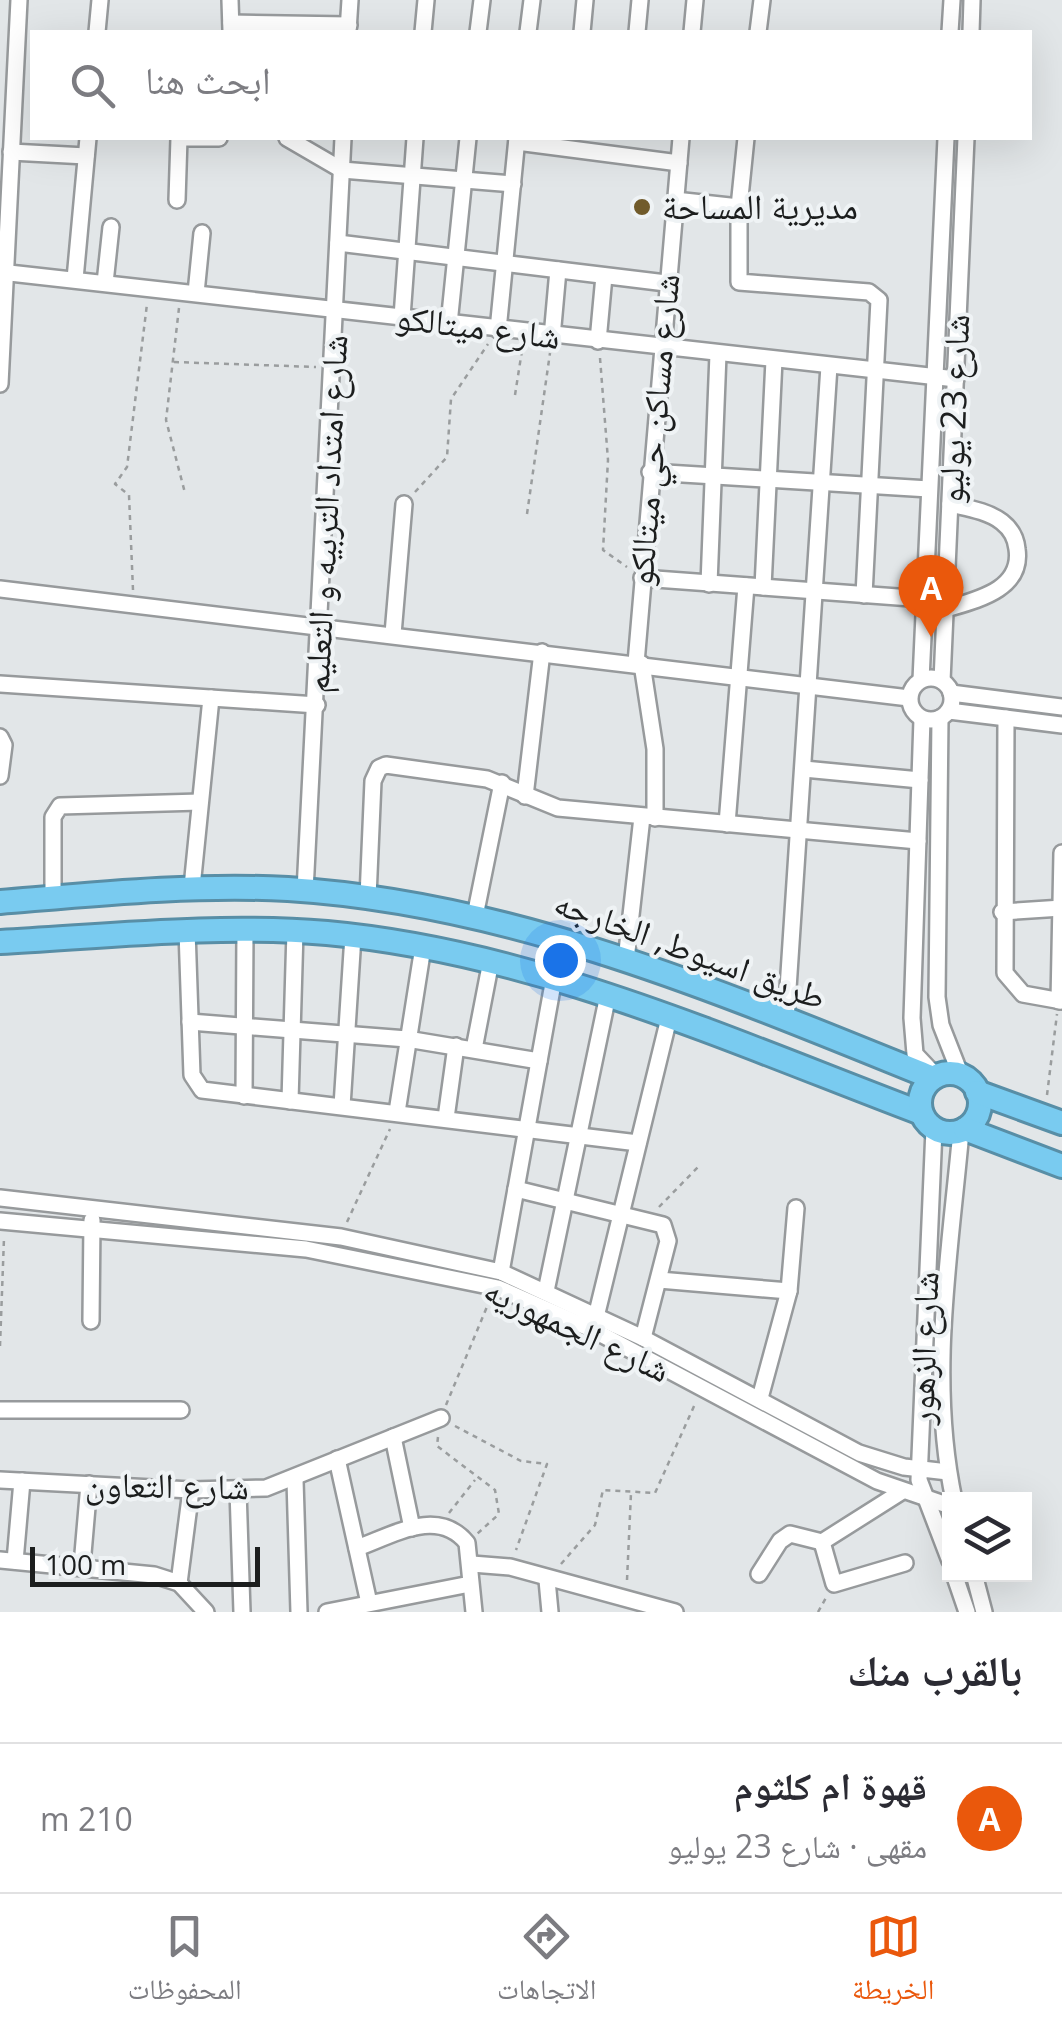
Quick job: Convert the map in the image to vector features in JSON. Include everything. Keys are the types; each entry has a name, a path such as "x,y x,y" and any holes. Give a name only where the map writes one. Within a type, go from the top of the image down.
{"highway":[{"name":"طريق اسيوط, الخارجه","path":"0,902 192,887 306,890 475,916 626,960 1053,1120"},
{"name":"طريق اسيوط, الخارجه","path":"0,942 245,930 353,936 423,947 491,961 608,995 928,1121 963,1130"},
{"path":"928,1121 922,1094 952,1080 976,1116 963,1130 1062,1166"}],"street":[{"path":"0,384 18,0"},
{"path":"97,30 100,0"},
{"path":"230,0 231,28 348,29 350,0"},
{"path":"424,30 426,0"},
{"path":"478,30 482,0"},
{"path":"528,30 532,0"},
{"path":"582,30 585,0"},
{"path":"637,30 640,0"},
{"path":"692,30 695,0"},
{"path":"758,30 762,0"},
{"path":"950,30 952,0"},
{"path":"970,30 972,0"},
{"path":"75,280 88,140"},
{"path":"177,200 179,140"},
{"path":"290,140 342,170 512,184"},
{"name":"شارع امتداد التربيه و التعليم","path":"306,890 343,140"},
{"path":"402,318 415,140"},
{"path":"449,324 468,140"},
{"path":"498,330 517,140 574,144 679,164"},
{"path":"627,157 628,140"},
{"name":"شارع مساكن حي ميتالكو","path":"626,960 655,748 639,663 642,578 681,140"},
{"path":"746,140 736,273 742,284 877,296 864,594"},
{"name":"شارع 23 يوليو","path":"921,680 946,140"},
{"name":"شارع 23 يوليو","path":"947,687 946,609 966,140"},
{"path":"11,152 86,156"},
{"path":"675,200 739,206"},
{"path":"104,283 110,228"},
{"path":"188,292 202,233"},
{"path":"338,243 666,283"},
{"path":"552,336 558,270"},
{"name":"شارع ميتالكو","path":"3,272 956,378"},
{"path":"598,341 604,276"},
{"path":"709,584 718,354"},
{"path":"727,824 738,675 768,479 774,360"},
{"path":"786,1020 829,366"},
{"path":"650,472 929,490"},
{"path":"393,634 404,504"},
{"path":"946,609 996,591 1015,571 1018,558 1016,543 1001,521 950,504"},
{"path":"642,578 924,599"},
{"path":"0,589 320,624 909,698"},
{"path":"525,796 542,652"},
{"path":"952,1080 924,1067 912,1039 922,719 912,710 909,698 921,680 1062,707"},
{"path":"0,684 317,705"},
{"path":"947,687 937,997 952,1080"},
{"path":"192,887 211,698"},
{"path":"922,719 944,715 1062,725"},
{"path":"1006,718 1003,960 1012,985 1036,998 1060,1001 1062,854"},
{"path":"0,737 0,776"},
{"path":"368,897 373,781 378,768 393,766 502,783 558,808 918,841"},
{"path":"804,769 920,780"},
{"path":"475,916 502,783"},
{"path":"53,898 53,817 60,806 200,802"},
{"path":"1002,912 1062,908"},
{"path":"244,1096 245,930"},
{"path":"187,931 195,1084 211,1094 397,1112 638,1143"},
{"path":"290,1100 295,931"},
{"path":"342,1106 353,936"},
{"path":"397,1112 423,947"},
{"path":"474,1049 491,961"},
{"path":"500,1280 554,978"},
{"path":"546,1291 608,995"},
{"path":"595,1322 669,1018"},
{"path":"190,1022 408,1039 539,1061"},
{"path":"446,1118 456,1046"},
{"name":"شارع الزهور","path":"928,1121 920,1470 924,1500 942,1542"},
{"name":"شارع الزهور","path":"952,1492 940,1382 963,1130"},
{"path":"516,1188 659,1222 667,1234 643,1338"},
{"name":"شارع الجمهوريه","path":"0,1198 254,1224 340,1237 417,1261 546,1291 702,1389 901,1492 942,1504"},
{"path":"92,1321 94,1206"},
{"path":"760,1398 789,1291 796,1208"},
{"name":"شارع الجمهوريه","path":"2,1221 92,1226 417,1261"},
{"path":"252,1242 254,1224"},
{"name":"شارع الجمهوريه","path":"500,1280 595,1322 643,1338 860,1454 920,1470 948,1472"},
{"path":"659,1280 789,1291"},
{"path":"0,1410 182,1410"},
{"name":"شارع التعاون","path":"0,1480 238,1490 294,1480 337,1458 440,1418"},
{"path":"393,1437 412,1528"},
{"path":"337,1458 369,1603"},
{"path":"294,1480 299,1612"},
{"path":"22,1481 7,1560 144,1573 179,1583 206,1612"},
{"path":"82,1565 89,1484"},
{"path":"179,1583 191,1490"},
{"path":"238,1490 242,1612"},
{"path":"760,1574 780,1541 790,1534 822,1542 901,1492"},
{"path":"357,1548 412,1528 440,1524 468,1543 474,1612"},
{"path":"822,1542 834,1584 905,1563"},
{"path":"472,1564 510,1567 627,1607 675,1612"},
{"path":"547,1580 550,1612"},
{"path":"957,1582 967,1612"},
{"path":"976,1582 984,1612"},
{"path":"327,1612 470,1584"}],"path":[{"path":"134,602 128,495 116,484 126,467 149,288"},
{"path":"185,494 166,420 188,292"},
{"path":"404,504 447,457 450,399 498,330"},
{"path":"515,395 525,333"},
{"path":"527,514 552,336"},
{"path":"598,341 608,460 603,550 642,578"},
{"path":"173,362 332,368"},
{"path":"1053,1120 1060,1001"},
{"path":"340,1237 397,1112"},
{"path":"648,1218 700,1166"},
{"path":"0,1346 2,1221"},
{"path":"468,1543 499,1514 495,1490 437,1446 440,1418 484,1308 500,1280"},
{"path":"547,1580 595,1525 603,1490 654,1493 702,1389"},
{"path":"440,1418 521,1461 547,1464 510,1567"},
{"path":"440,1524 476,1479"},
{"path":"627,1607 631,1492"}],"place":[{"name":"مديرية المساحة","path":"642,207"},
{"name":"قهوة ام كلثوم","path":"931,637"}]}
